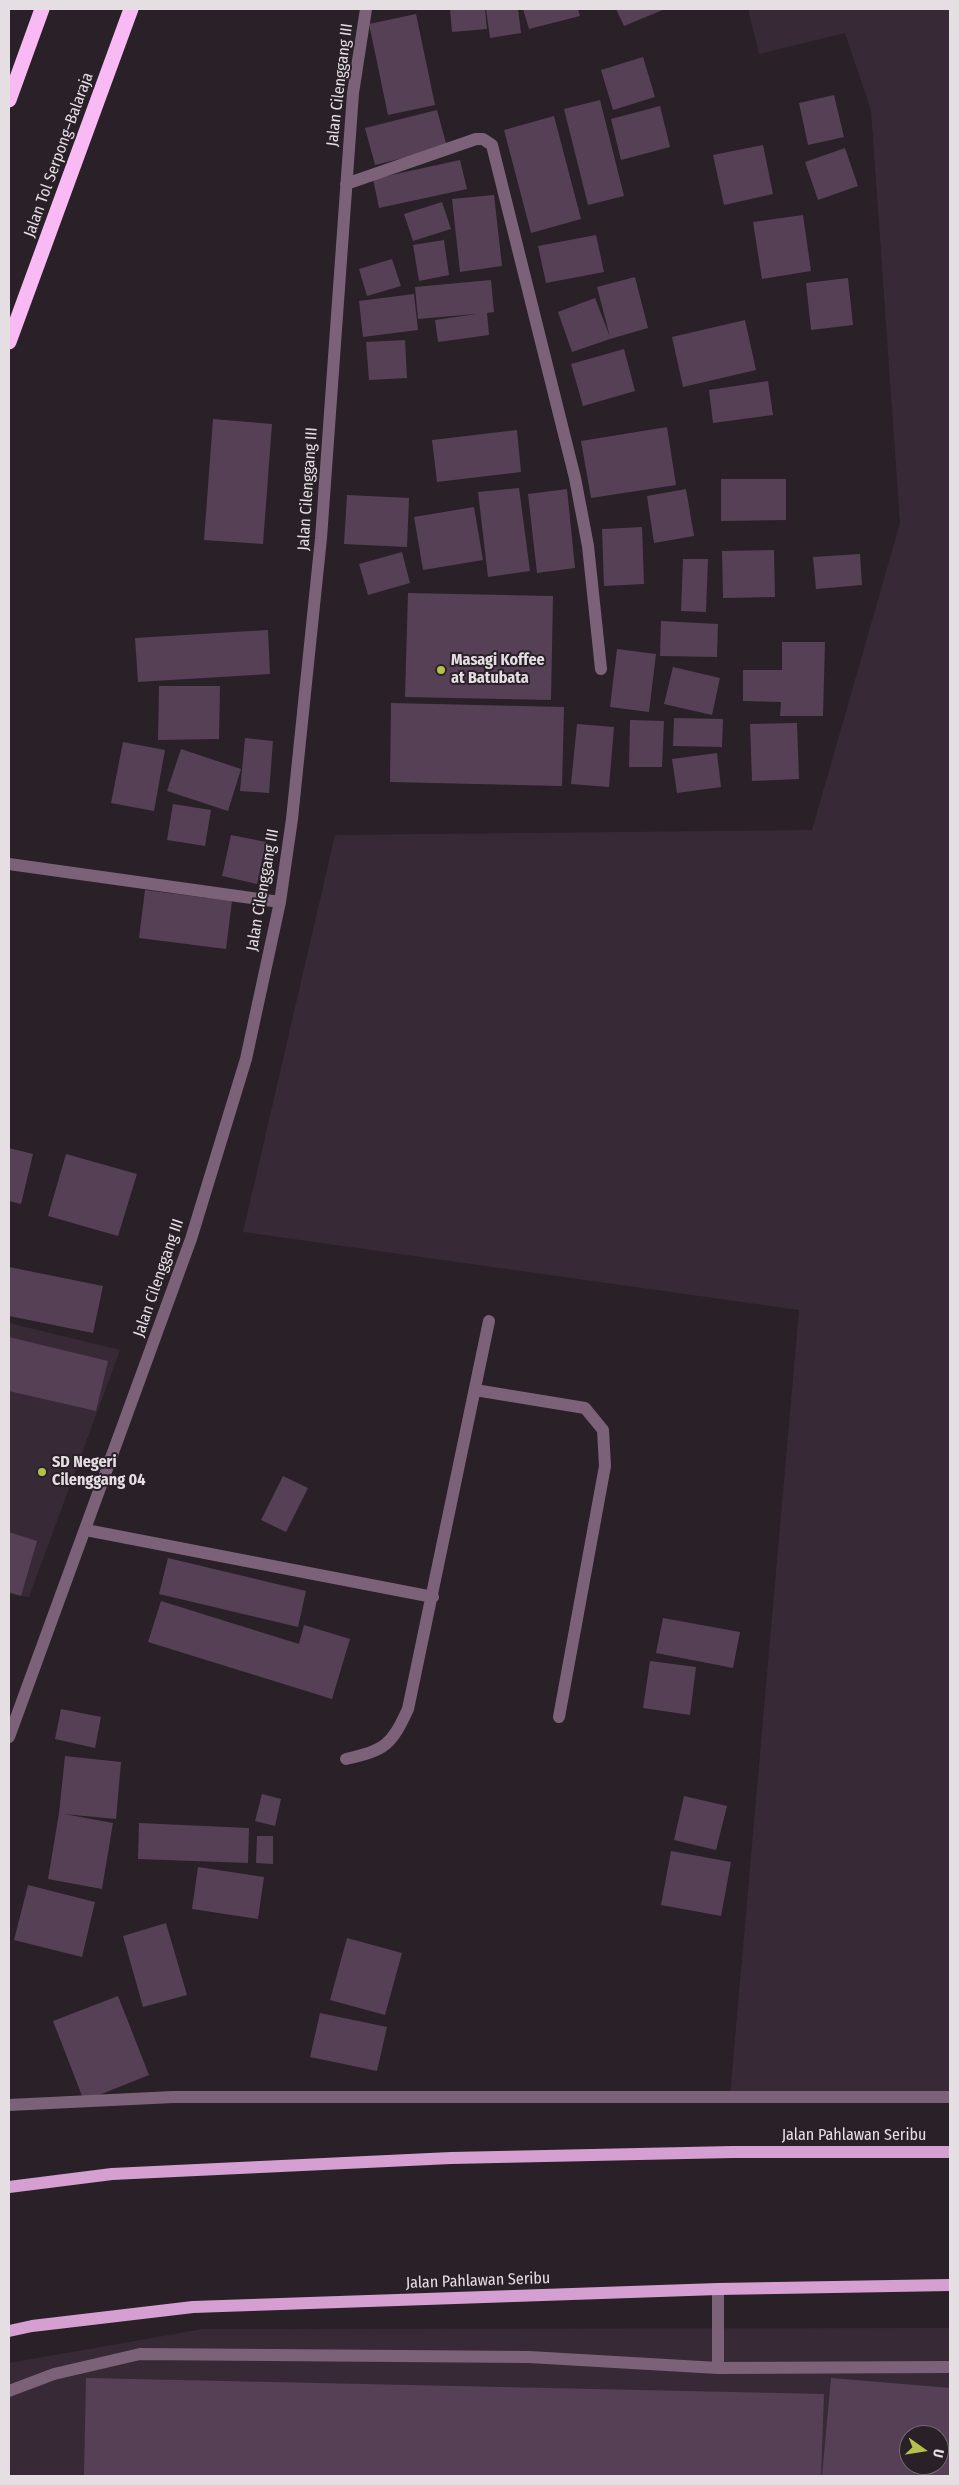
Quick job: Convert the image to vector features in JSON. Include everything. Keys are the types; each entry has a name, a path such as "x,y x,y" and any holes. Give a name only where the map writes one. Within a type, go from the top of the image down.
{"highway":[{"path":"9,100 42,9"},
{"name":"Jalan Tol Serpong–Balaraja","path":"9,342 131,9"}],"main road":[{"name":"Jalan Pahlawan Seribu","path":"9,2187 112,2174 451,2158 733,2152 950,2152"},
{"name":"Jalan Pahlawan Seribu","path":"9,2331 32,2326 194,2307 718,2288 950,2285"}],"street":[{"name":"Jalan Cilenggang III","path":"9,1737 191,1239 246,1058 280,902 293,810 321,538 353,93 366,9"},
{"path":"346,184 476,139 483,139 492,145 575,478 588,546 601,669"},
{"path":"9,864 280,902"},
{"path":"346,1759 374,1753 395,1737 408,1709 433,1597 489,1321"},
{"path":"475,1390 585,1408 603,1430 605,1466 559,1717"},
{"path":"86,1530 433,1597"},
{"path":"9,2105 173,2097 950,2097"},
{"path":"718,2288 718,2368"},
{"path":"9,2391 54,2374 140,2354 529,2357 718,2368 950,2367"}],"shaded area":[{"path":"748,9 950,9 950,2095 730,2095 799,1310 243,1232 335,835 812,830 900,523 871,110 845,33 759,54"},
{"name":"SD Negeri Cilenggang 04","path":"9,1323 120,1350 29,1597 9,1594"},
{"path":"950,2328 950,2476 9,2476 9,2363 203,2329"}],"building":[{"path":"450,9 485,9 487,29 452,32"},
{"path":"486,9 518,9 521,33 490,38"},
{"path":"523,9 578,9 580,16 529,29"},
{"path":"616,9 665,9 624,26"},
{"path":"416,14 435,105 388,115 369,24"},
{"path":"643,57 655,97 613,110 601,70"},
{"path":"834,95 844,137 808,145 799,103"},
{"path":"600,100 624,196 588,205 564,109"},
{"path":"660,106 670,147 621,160 611,119"},
{"path":"437,110 447,147 375,165 365,128"},
{"path":"554,116 581,219 531,233 504,130"},
{"path":"763,145 773,194 724,205 713,155"},
{"path":"845,148 858,186 818,200 805,162"},
{"path":"460,160 467,189 379,208 373,179"},
{"path":"494,195 502,266 460,272 452,199"},
{"path":"442,202 451,229 413,241 404,214"},
{"path":"803,215 811,271 762,279 753,222"},
{"path":"596,235 604,272 546,283 538,246"},
{"path":"444,240 449,275 419,281 413,245"},
{"path":"392,259 401,286 367,296 359,269"},
{"path":"635,277 648,328 572,352 558,312 595,298 610,337 597,287"},
{"path":"848,278 853,325 811,330 806,283"},
{"path":"491,280 494,312 487,313 489,335 438,342 435,320 476,314 418,319 415,287"},
{"path":"414,294 418,330 363,337 359,301"},
{"path":"745,320 756,370 683,387 672,337"},
{"path":"405,340 407,378 369,380 366,342"},
{"path":"624,349 635,391 583,406 571,364"},
{"path":"768,381 773,415 713,423 709,390"},
{"path":"213,419 272,424 263,544 204,540"},
{"path":"667,427 676,485 591,498 581,441"},
{"path":"517,430 521,472 437,482 432,440"},
{"path":"721,479 786,479 786,520 721,521"},
{"path":"519,488 530,571 488,577 478,492"},
{"path":"567,489 575,568 537,573 528,494"},
{"path":"686,489 694,536 654,543 647,496"},
{"path":"347,495 409,498 407,547 344,544"},
{"path":"474,507 483,560 423,570 414,517"},
{"path":"642,527 644,584 604,586 602,529"},
{"path":"774,550 775,597 723,598 722,551"},
{"path":"402,552 410,583 368,595 359,564"},
{"path":"860,554 862,585 816,589 813,557"},
{"path":"683,559 708,559 706,612 681,611"},
{"path":"408,593 553,596 551,700 405,697"},
{"path":"661,621 718,624 717,657 660,656"},
{"path":"268,630 270,674 138,682 135,638"},
{"path":"782,642 825,642 823,716 780,716 781,702 743,701 743,670 782,670"},
{"path":"617,649 656,654 649,712 610,707"},
{"path":"673,667 720,678 712,715 664,704"},
{"path":"159,686 220,686 219,739 158,740"},
{"path":"391,703 564,707 562,786 390,782"},
{"path":"674,718 723,719 722,747 673,746"},
{"path":"630,720 664,721 662,767 629,767"},
{"path":"797,723 799,779 752,781 750,724"},
{"path":"577,724 614,727 609,787 571,784"},
{"path":"245,738 273,741 269,793 240,791"},
{"path":"123,742 165,750 154,811 111,803"},
{"path":"181,749 241,769 228,811 167,791"},
{"path":"717,753 721,787 677,793 672,759"},
{"path":"173,804 211,810 205,846 167,840"},
{"path":"231,835 266,842 257,884 222,876"},
{"path":"145,890 232,901 226,949 139,938"},
{"path":"9,1148 33,1154 21,1204 9,1201"},
{"path":"66,1154 137,1174 118,1236 48,1216"},
{"path":"9,1267 103,1286 93,1333 9,1316"},
{"path":"9,1337 108,1361 96,1411 9,1391"},
{"path":"283,1476 308,1488 286,1532 261,1520"},
{"path":"9,1532 37,1541 21,1596 9,1592"},
{"path":"168,1558 306,1591 298,1627 159,1594"},
{"path":"161,1601 299,1644 304,1625 350,1639 332,1699 148,1642"},
{"path":"663,1618 740,1632 733,1668 656,1653"},
{"path":"650,1661 696,1667 690,1715 643,1708"},
{"path":"61,1709 101,1717 95,1748 55,1739"},
{"path":"65,1756 121,1762 116,1819 64,1814 113,1823 102,1889 48,1879 59,1813"},
{"path":"262,1794 281,1799 275,1826 255,1821"},
{"path":"684,1796 727,1806 716,1850 674,1840"},
{"path":"139,1823 249,1828 248,1863 138,1859"},
{"path":"257,1836 273,1836 273,1864 256,1863"},
{"path":"671,1851 731,1862 721,1916 661,1905"},
{"path":"198,1867 264,1877 258,1919 192,1909"},
{"path":"28,1885 95,1902 82,1957 14,1940"},
{"path":"166,1923 187,1995 143,2007 123,1936"},
{"path":"347,1938 402,1953 385,2015 330,2000"},
{"path":"118,1996 149,2075 84,2101 53,2021"},
{"path":"320,2013 387,2027 377,2071 310,2057"},
{"path":"86,2378 824,2394 821,2476 84,2475"},
{"path":"831,2378 950,2388 950,2476 822,2476"}],"place":[{"name":"Masagi Koffee at Batubata","path":"441,670"},
{"name":"SD Negeri Cilenggang 04","path":"42,1472"}]}
